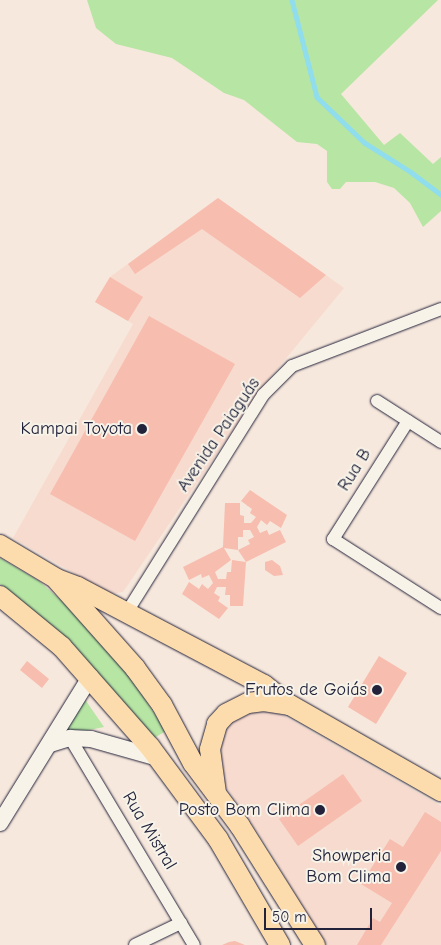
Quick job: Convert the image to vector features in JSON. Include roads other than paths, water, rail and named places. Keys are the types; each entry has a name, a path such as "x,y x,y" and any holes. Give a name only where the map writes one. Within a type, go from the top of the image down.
{"main road":[{"path":"0,545 57,579 78,587 135,616 264,685 290,705 441,791"},
{"path":"57,579 135,668 162,704 193,763 216,793 315,945"},
{"path":"0,596 44,630 90,677 158,758 218,839 280,945"},
{"path":"216,793 212,738 217,724 226,714 248,703 264,701 290,705"}],"street":[{"name":"Avenida Paiaguás","path":"135,616 263,395 292,366 441,309"},
{"path":"376,401 441,442"},
{"name":"Rua B","path":"408,421 333,539 441,608"},
{"path":"0,823 90,677"},
{"path":"50,744 70,738 102,740 158,758"},
{"name":"Rua Mistral","path":"70,738 194,945"},
{"path":"135,945 181,923"}],"waterway":[{"path":"292,0 317,97 365,143 411,172 441,195"}],"place":[{"name":"Kampai Toyota","path":"142,429"},
{"name":"Frutos de Goiás","path":"377,690"},
{"name":"Posto Bom Clima","path":"320,810"},
{"name":"Showperia Bom Clima","path":"401,867"}]}
